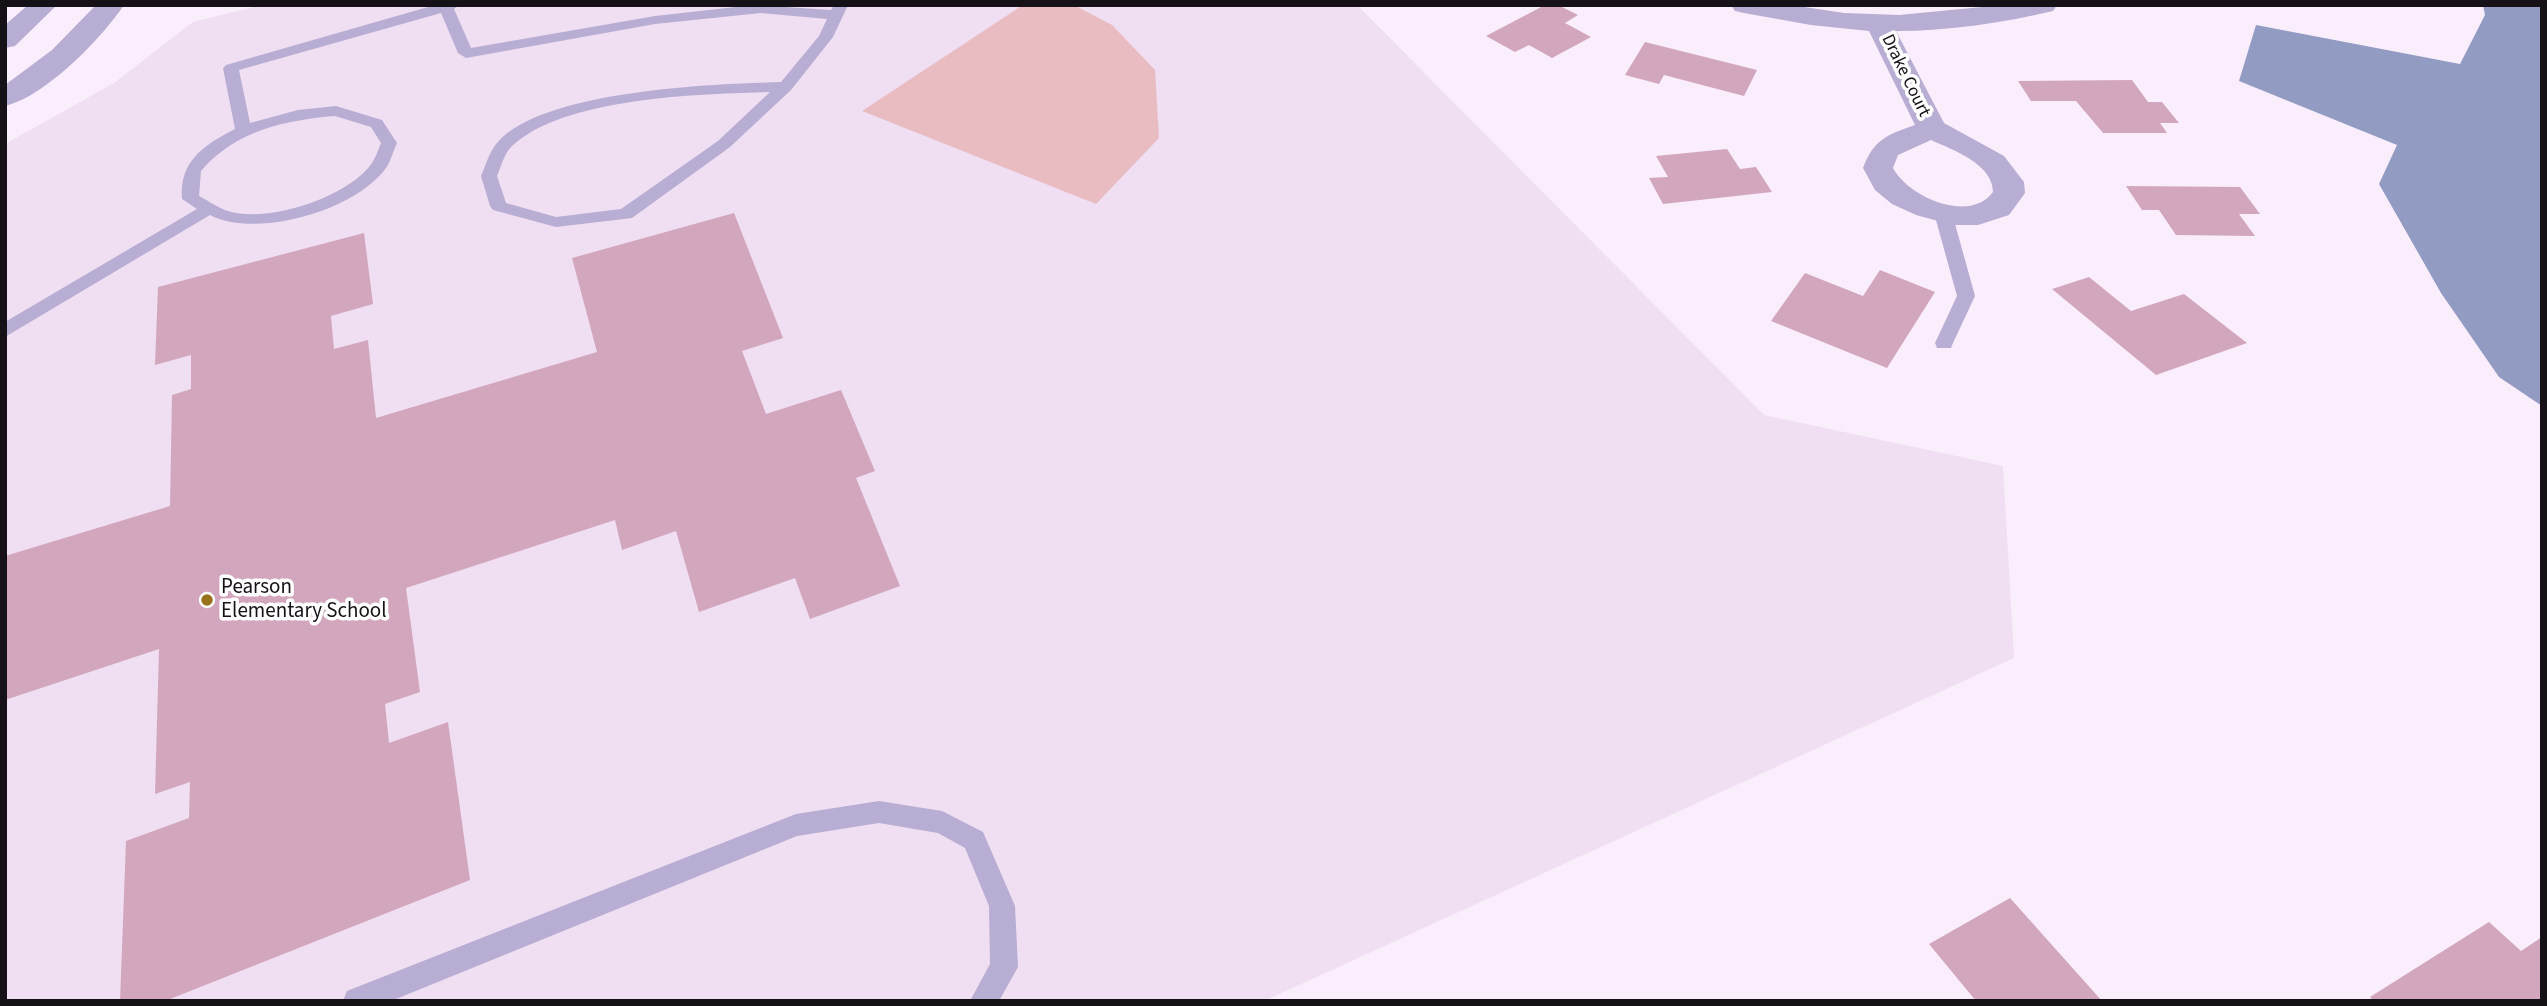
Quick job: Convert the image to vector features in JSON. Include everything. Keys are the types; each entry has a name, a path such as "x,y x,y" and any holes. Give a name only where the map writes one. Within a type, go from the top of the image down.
{"street":[{"path":"5,40 44,5"},
{"path":"5,97 21,88 84,38 111,5"},
{"path":"1744,5 1827,20 1879,24 1982,16 2044,5"},
{"name":"Drake Court","path":"1879,24 1932,129 1995,163 2007,176 2010,189 2006,201 1994,209 1976,215 1943,213 1913,204 1896,194 1884,182 1878,170 1879,159 1886,149 1932,129"}],"lane":[{"path":"244,131 230,68 449,6 466,53 655,20 761,7 839,10 826,37 785,88 724,144 626,214 556,222 499,206 489,176 503,145 538,121 610,102 725,89 785,88"},
{"path":"336,111 362,114 380,123 389,136 388,152 377,170 356,187 327,203 293,214 259,220 228,219 205,211 191,199 189,182 194,168 218,147 244,131 306,113 336,111"},
{"path":"5,331 205,211"},
{"path":"1943,213 1966,296 1944,343"},
{"path":"357,1001 796,825 880,811 942,822 974,840 1002,906 1004,967 984,1001"}],"shaded area":[{"path":"262,5 1357,5 1764,415 2003,466 2014,658 1264,1001 5,1001 5,144 114,83 193,22"},
{"path":"1023,5 1074,5 1112,25 1155,70 1159,138 1096,204 862,111"}],"water":[{"path":"2483,5 2542,5 2542,406 2499,377 2441,293 2379,184 2397,145 2239,81 2256,25 2460,64 2485,15"}],"building":[{"path":"1545,5 1558,5 1578,15 1565,23 1591,37 1552,58 1529,45 1515,52 1486,36"},
{"path":"1645,42 1757,70 1744,96 1664,75 1659,84 1625,75"},
{"path":"2132,80 2148,102 2162,102 2179,123 2160,123 2167,133 2103,133 2076,101 2031,101 2018,81"},
{"path":"1727,149 1740,169 1756,167 1772,192 1663,204 1649,178 1668,177 1656,156"},
{"path":"2126,186 2240,187 2260,214 2239,214 2255,236 2176,235 2159,210 2142,210"},
{"name":"Pearson Elementary School","path":"734,213 783,338 742,351 766,414 841,390 875,471 856,478 900,586 810,619 795,578 699,612 676,531 622,550 615,520 406,588 420,692 385,704 389,743 448,722 470,880 165,1001 120,1001 126,841 189,818 190,782 155,794 159,649 5,700 5,556 170,506 172,395 191,389 191,355 155,365 158,287 364,233 373,304 331,316 334,349 368,340 376,418 597,352 572,258"},
{"path":"1880,270 1935,292 1887,368 1771,321 1805,273 1863,296"},
{"path":"2089,277 2131,311 2184,294 2247,343 2156,375 2052,289"},
{"path":"2010,898 2102,1001 1976,1001 1929,944"},
{"path":"2489,922 2521,951 2542,937 2542,1001 2374,1001 2370,997"}],"place":[{"name":"Pearson Elementary School","path":"207,600"}]}
